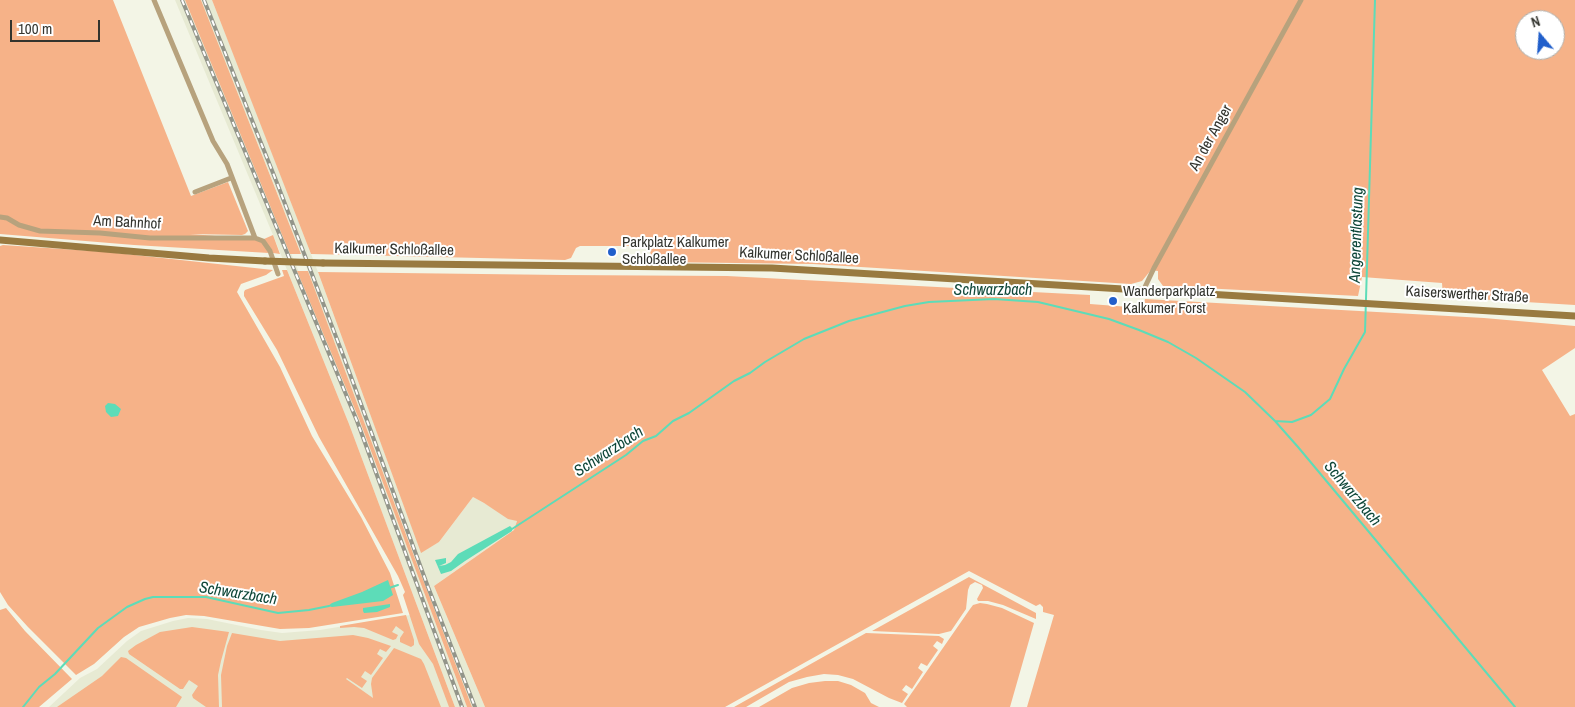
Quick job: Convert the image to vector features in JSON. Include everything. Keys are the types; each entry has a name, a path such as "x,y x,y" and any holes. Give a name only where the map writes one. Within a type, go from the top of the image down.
{"main road":[{"name":"Kalkumer Schloßallee","path":"0,240 208,258 265,261 736,267 1357,302"},
{"name":"Kaiserswerther Straße","path":"1357,302 1575,316"}],"street":[{"path":"154,0 213,141 227,164 255,238 263,241 270,251 278,274"},
{"name":"An der Anger","path":"1144,289 1301,0"},
{"path":"195,192 231,178"},
{"name":"Am Bahnhof","path":"0,217 40,231 150,238 255,238"}],"shaded area":[{"path":"0,0 113,0 191,196 228,182 248,231 242,235 190,234 255,239 263,243 269,253 134,245 0,234"},
{"path":"175,0 185,0 329,344 467,707 455,707 349,424"},
{"path":"185,0 201,0 301,254 290,254"},
{"path":"201,0 212,0 318,272 421,552 439,542 473,497 517,521 514,530 434,586 485,707 472,707 456,669 308,271"},
{"path":"212,0 1575,0 1575,305 1443,297 1442,283 1362,277 1358,296 1163,286 1158,279 1158,271 1151,270 1142,281 1131,284 813,264 659,262 652,258 649,248 646,246 580,246 576,248 571,258 565,260 311,254"},
{"path":"273,235 280,254 273,253 264,239"},
{"path":"0,246 107,252 273,270 266,275 241,284 237,292 280,367 312,436 361,517 390,573 403,613 309,628 280,629 204,616 186,615 170,618 139,627 124,637 94,664 76,675 28,627 8,605 0,592"},
{"path":"282,270 287,270 349,424 455,707 449,707 433,664 419,644 403,595 405,592 398,576 319,437 277,350 244,296 245,290 284,276"},
{"path":"297,271 308,271 472,707 467,707 359,419"},
{"path":"318,272 727,276 1090,295 1090,304 1142,308 1145,299 1484,318 1575,326 1575,348 1542,370 1570,416 1575,414 1575,707 1027,707 1054,615 1043,612 1043,607 1040,604 1036,606 969,571 725,707 485,707 434,586 514,530 517,521 508,519 473,497 439,542 421,553"},
{"path":"108,403 115,404 121,409 118,416 111,417 106,412 105,406"},
{"path":"510,526 512,531 451,571 441,574 435,560 446,558 446,563 439,566 445,565 451,562 458,554"},
{"path":"969,577 1036,613 1036,619 1003,605 988,601 978,601 977,599 983,588 982,585 975,582 970,585 968,590 966,609 951,631 939,634 872,631"},
{"path":"388,580 393,595 383,601 328,606 332,603"},
{"path":"980,603 1002,608 1034,623 1010,707 907,707 904,704 970,609 973,605"},
{"path":"390,604 390,607 377,612 364,613 363,611 363,608"},
{"path":"6,608 25,631 72,679 39,707 0,707 0,610"},
{"path":"416,614 450,707 49,707 80,678 97,669 127,641 141,631 173,621 188,618 207,619 282,633 320,630"},
{"path":"406,615 414,640 414,645 411,647 400,642 404,632 396,626 392,632 398,635 393,640 364,628 340,628 340,626"},
{"path":"192,627 229,632 218,675 219,707 206,707 193,698 192,695 198,686 189,680 183,689 180,689 129,654 128,651 136,645 160,632"},
{"path":"232,633 280,641 353,635 391,646 386,652 380,649 377,654 383,658 371,675 365,671 361,677 367,681 362,688 346,679 373,698 372,678 394,648 421,659 441,707 222,707 221,675 227,646"},
{"path":"866,633 939,636 944,639 942,644 937,641 933,646 938,650 927,666 921,663 918,668 923,672 912,689 906,685 902,690 908,694 902,703 853,679 824,674 789,682 746,707 734,707"},
{"path":"121,657 126,658 182,697 176,707 57,707 102,676"},
{"path":"825,681 838,681 851,685 865,693 871,703 879,707 759,707 792,688"}],"waterway":[{"name":"Angerentlastung","path":"1275,421 1292,422 1311,415 1330,399 1365,332 1375,0"},
{"name":"Schwarzbach","path":"512,529 626,455 643,441 656,436 673,421 689,413 734,381 804,339 849,321 905,306 929,302 994,299 1038,302 1109,319 1168,342 1196,358 1245,392 1298,447 1515,707"},
{"name":"Schwarzbach","path":"389,588 398,585"},
{"name":"Schwarzbach","path":"23,707 39,687 55,674 98,628 127,607 145,599 153,597 206,597 278,613 329,606"}],"railway":[{"path":"182,0 357,421 462,707"},
{"path":"204,0 343,355 428,587 475,707"}],"place":[{"name":"Parkplatz Kalkumer Schloßallee","path":"612,252"},
{"name":"Wanderparkplatz Kalkumer Forst","path":"1113,301"}]}
